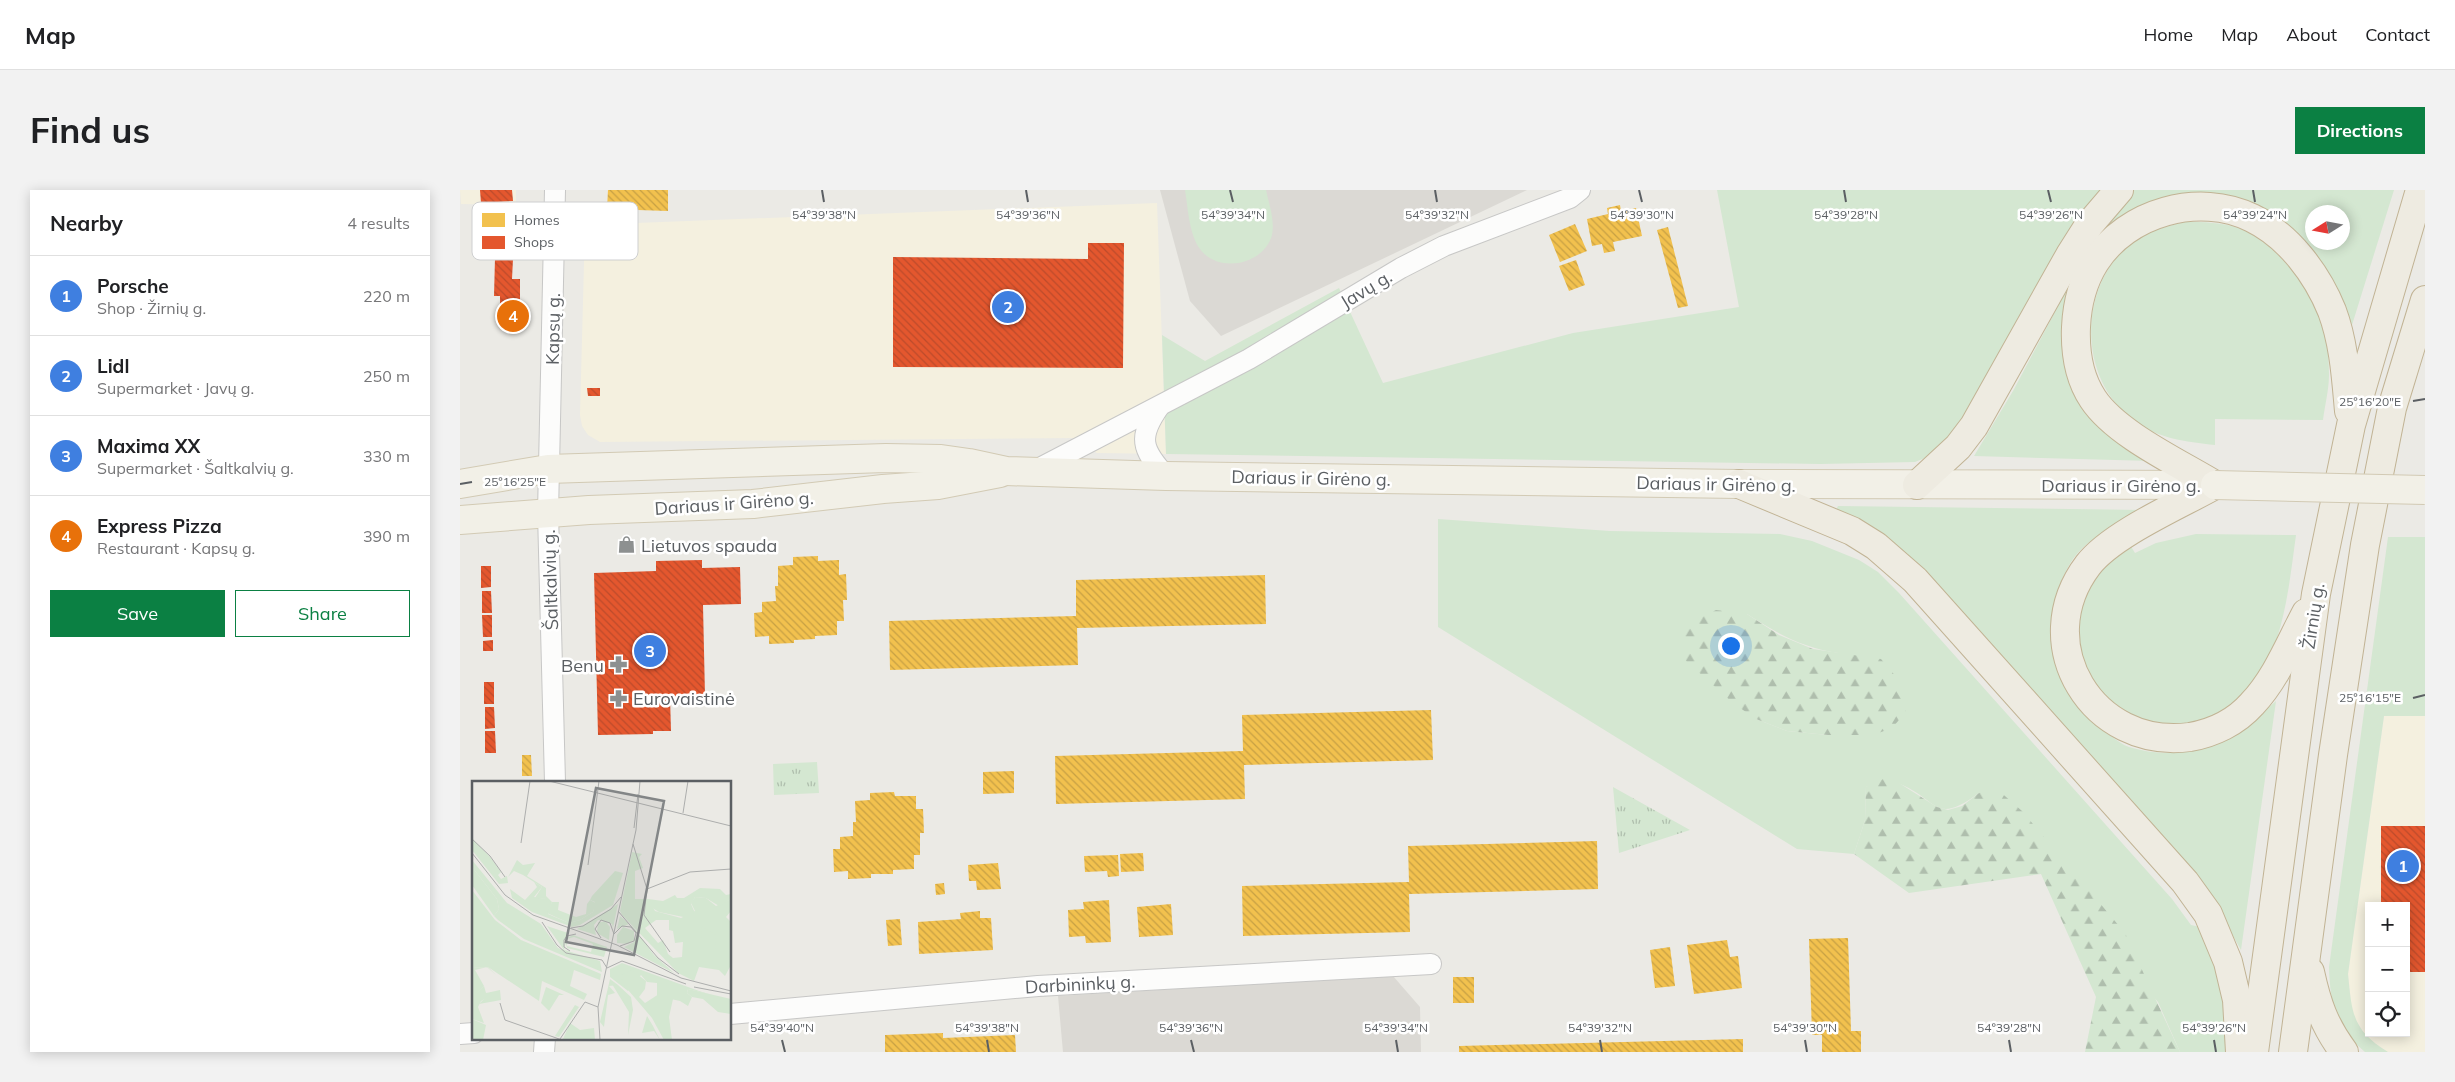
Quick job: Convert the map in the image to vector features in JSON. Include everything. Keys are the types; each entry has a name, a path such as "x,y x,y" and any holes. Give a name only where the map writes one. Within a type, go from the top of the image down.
{"highway":[{"path":"1917,485 1958,447 1974,426 2070,255 2089,225 2119,190"},
{"name":"Žirnių g.","path":"2254,1052 2316,594 2351,425 2420,190"},
{"path":"2216,485 2118,426 2093,399 2078,365 2076,338 2077,310 2083,287 2095,262 2131,227 2154,216 2177,208 2197,207 2229,210 2252,218 2275,232 2297,254 2317,283 2332,312 2343,352 2351,425"},
{"path":"2293,1052 2365,545 2392,408 2425,300"},
{"path":"1739,484 1852,531 1876,546 1914,580 2178,874 2208,914 2228,962 2237,1000 2240,1052"},
{"path":"2216,485 2120,537 2089,564 2077,581 2070,598 2064,631 2066,652 2076,680 2093,703 2114,722 2141,735 2167,739 2202,735 2220,727 2252,704 2268,682 2316,594"},
{"path":"2306,954 2317,1006 2330,1034 2344,1052"}],"main road":[{"name":"Dariaus ir Girėno g.","path":"460,484 548,469 886,458 941,459 1019,472 1166,476 1739,484 2216,485 2425,490"},
{"name":"Dariaus ir Girėno g.","path":"460,520 548,513 754,504 938,485 1019,472"}],"street":[{"name":"Javų g.","path":"1019,472 1159,407 1249,359 1401,268 1444,246 1570,198 1580,190"},
{"name":"Kapsų g.","path":"548,469 553,260"},
{"path":"1159,407 1148,423 1145,440 1146,450 1166,476"},
{"name":"Šaltkalvių g.","path":"548,469 555,781"},
{"name":"Darbininkų g.","path":"731,1014 1038,986 1431,964"}],"shaded area":[{"path":"460,190 516,190 516,202 472,202 472,204 461,204"},
{"path":"1160,190 1527,190 1221,336 1190,301"},
{"path":"1157,203 1166,454 1097,453 1072,438 600,442 588,435 582,426 580,415 584,260 638,260 638,223"},
{"path":"2384,716 2425,716 2425,1052 2387,1052 2366,1037 2410,1037 2410,902 2365,902 2365,1035 2352,1014 2348,974"},
{"path":"1393,976 1420,1007 1421,1052 1063,1052 1058,996"}],"green space":[{"path":"1185,190 1266,190 1273,224 1272,235 1267,245 1260,253 1240,263 1218,262 1208,257 1200,249 1193,236"},
{"path":"1717,190 2102,190 2071,230 1972,407 1937,453 1915,462 1820,464 1166,454 1162,335 1205,361 1339,288 1383,383 1573,333 1739,307"},
{"path":"2134,190 2394,190 2352,325 2326,271 2311,250 2350,250 2350,205 2305,205 2305,241 2272,216 2165,198 2066,302 2062,327 2066,362 2152,461 1974,456 2013,391 2090,246"},
{"path":"2184,222 2206,222 2241,229 2264,242 2285,262 2303,285 2319,315 2326,340 2329,380 2323,420 2215,419 2215,445 2182,441 2151,431 2133,420 2115,402 2102,381 2094,357 2091,332 2094,307 2101,283 2114,261 2131,243 2150,232"},
{"path":"1838,506 2144,510 2095,538 2071,562 2060,583 2054,605 2051,626 2053,647 2058,668 2067,688 2080,706 2116,740 2140,750 2172,753 2215,745 2240,732 2276,701 2241,950 2210,895 1919,565 1879,532 1836,510"},
{"path":"1438,519 1610,531 1780,534 1812,541 1859,560 1878,572 1899,593 2172,899 2191,925 2205,928 2213,945 2228,1018 2225,1052 2180,1052 2158,1002 1979,793 1964,803 1945,809 1937,807 1913,790 1897,783 1866,787 1865,820 1854,854 1797,849 1438,627","holes":["1747,614 1780,634 1813,647 1838,653 1873,735 1828,735 1787,731 1756,719"]},
{"path":"2196,534 2296,535 2285,610 2274,646 2258,680 2230,708 2214,718 2186,726 2166,727 2148,725 2113,703 2089,674 2078,640 2078,621 2082,603 2090,584 2098,573 2130,545 2135,553 2156,543"},
{"path":"2388,537 2425,537 2425,716 2384,716 2348,974 2353,1010 2365,1037 2368,1037 2388,1052 2365,1052 2347,1033 2336,1014 2333,1004 2329,967"},
{"path":"1716,610 1747,614 1779,635 1813,649 1881,659 1898,679 1906,712 1892,728 1873,735 1828,735 1787,731 1756,719 1733,703 1686,661 1680,643 1689,623"},
{"path":"817,762 819,793 774,795 773,764"},
{"path":"1883,779 1899,783 1937,807 1948,810 1962,806 1979,793 1997,789 2022,811 2125,933 2180,1052 2085,1052 2096,997 2041,874 1909,893 1854,854 1865,820 1866,787"},
{"path":"1613,787 1690,830 1619,853"}],"building: Homes":[{"path":"608,190 668,190 668,211 638,210 638,202 607,202"},
{"path":"1620,205 1621,211 1636,208 1642,236 1613,242 1615,251 1604,253 1602,244 1592,246 1587,219 1608,214 1607,208"},
{"path":"1575,224 1587,251 1560,262 1549,235"},
{"path":"1668,227 1688,306 1678,308 1657,230"},
{"path":"1576,260 1585,285 1569,291 1559,266"},
{"path":"818,556 818,561 839,560 839,575 846,574 847,600 843,600 844,621 837,621 837,635 815,636 815,639 794,640 794,643 769,644 769,636 755,637 754,613 762,612 762,602 776,601 775,586 778,586 778,566 793,565 793,557"},
{"path":"1265,575 1266,624 1077,628 1078,665 890,670 889,621 1076,616 1076,580"},
{"path":"1431,710 1433,760 1244,765 1245,799 1056,804 1055,756 1243,751 1242,715"},
{"path":"522,755 531,755 532,776 522,776"},
{"path":"1014,771 1014,793 983,794 983,772"},
{"path":"894,792 895,796 916,796 916,809 923,809 924,833 920,833 920,855 914,855 914,869 893,870 893,874 871,874 871,878 848,879 848,871 834,872 833,849 840,849 840,837 853,836 853,822 856,822 855,801 870,800 870,793"},
{"path":"1597,841 1598,889 1409,894 1410,932 1243,936 1242,886 1409,882 1408,846"},
{"path":"1143,853 1144,871 1121,872 1120,854"},
{"path":"1118,855 1119,876 1108,877 1107,871 1085,872 1084,856"},
{"path":"998,863 1001,889 977,890 976,881 969,881 968,865"},
{"path":"944,883 945,894 936,895 935,884"},
{"path":"1109,900 1111,942 1086,943 1085,936 1069,937 1068,910 1084,909 1083,902"},
{"path":"1171,904 1173,935 1139,937 1137,907"},
{"path":"980,911 980,918 991,918 993,950 919,954 918,922 961,919 960,913"},
{"path":"900,919 902,945 888,946 886,920"},
{"path":"1848,938 1851,1031 1861,1031 1861,1052 1822,1052 1822,1035 1812,1035 1809,939"},
{"path":"1727,940 1730,957 1738,956 1742,988 1694,994 1687,945"},
{"path":"1670,947 1675,986 1655,988 1650,950"},
{"path":"1453,977 1474,977 1474,1003 1453,1003"},
{"path":"943,1033 943,1038 1015,1035 1016,1052 885,1052 885,1035"},
{"path":"1743,1039 1743,1052 1459,1052 1459,1046"}],"building: Shops":[{"path":"480,190 512,190 513,201 481,202"},
{"path":"1088,243 1124,243 1123,368 893,367 893,257 1088,259"},
{"path":"495,260 513,260 512,279 520,279 520,327 500,327 500,296 494,296"},
{"path":"587,388 600,388 600,396 588,396"},
{"name":"Lietuvos spauda","path":"625,539 629,539 633,545 629,551 625,551 621,547 621,543"},
{"path":"702,560 702,568 740,567 741,604 703,605 705,696 670,697 671,731 653,731 653,734 598,735 594,573 656,571 656,561"},
{"path":"481,566 491,566 491,587 481,588"},
{"path":"482,591 491,591 492,613 482,613"},
{"path":"482,615 492,615 492,637 483,637"},
{"path":"493,640 493,651 483,651 483,641"},
{"path":"484,682 494,682 494,704 484,704"},
{"path":"485,707 494,707 495,728 485,729"},
{"path":"485,731 495,731 496,753 485,753"},
{"path":"2381,826 2425,826 2425,972 2410,972 2410,902 2381,902"}],"place":[{"name":"Lidl","path":"1008,307"},
{"name":"Express Pizza","path":"513,316"},
{"name":"Lietuvos spauda","path":"627,545"},
{"name":"Maxima XX","path":"650,651"},
{"name":"Benu","path":"618,665"},
{"name":"Eurovaistinė","path":"619,698"},
{"name":"Porsche","path":"2403,866"}]}
